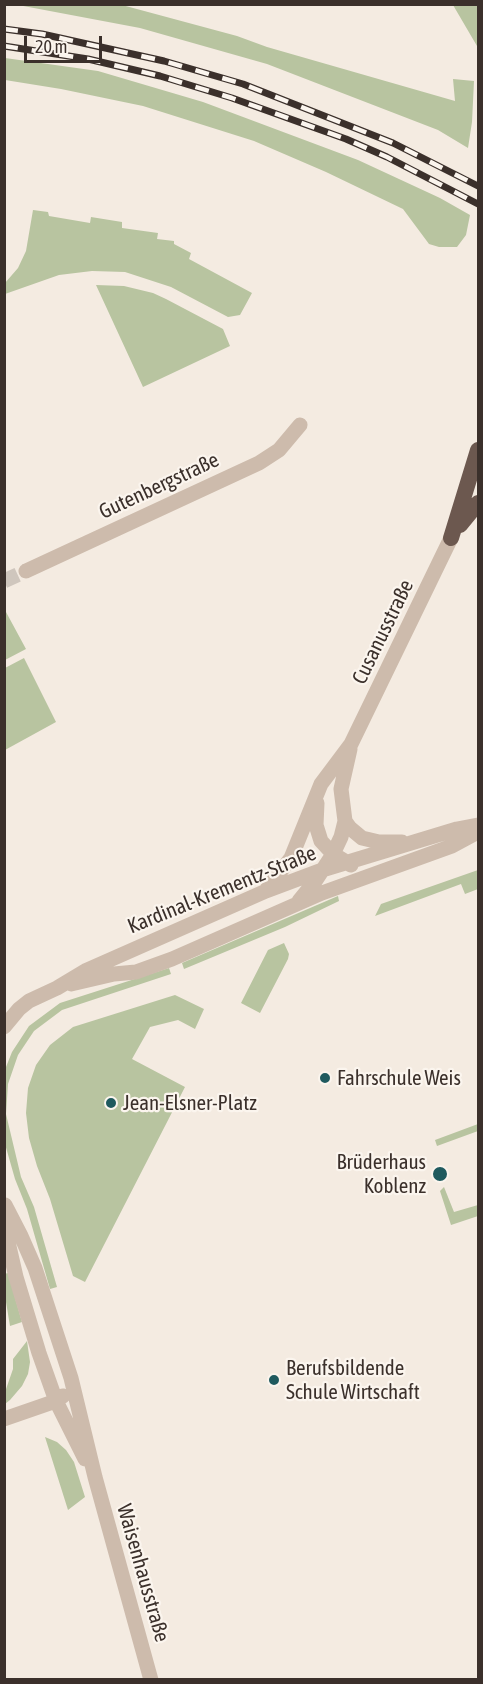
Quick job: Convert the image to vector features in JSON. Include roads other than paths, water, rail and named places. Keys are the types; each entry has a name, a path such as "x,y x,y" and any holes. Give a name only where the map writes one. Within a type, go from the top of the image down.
{"highway":[{"path":"451,537 478,450"},
{"path":"451,537 478,502"}],"street":[{"name":"Gutenbergstraße","path":"26,571 259,463 279,450 300,425"},
{"name":"Cusanusstraße","path":"266,891 291,858 328,774 351,744 451,537"},
{"name":"Cusanusstraße","path":"297,903 333,854 341,837 345,821 341,789 351,744"},
{"name":"Cusanusstraße","path":"318,794 317,834 325,848 347,863 374,874"},
{"path":"345,821 356,834 369,840 417,842"},
{"name":"Kardinal-Krementz-Straße","path":"4,1027 29,1001 108,960 266,891 322,870 457,829 478,825"},
{"name":"Kardinal-Krementz-Straße","path":"57,988 114,974 136,972 172,959 297,903 452,846 478,832"},
{"name":"Waisenhausstraße","path":"4,1205 35,1268 71,1378 95,1477 151,1680"},
{"name":"Waisenhausstraße","path":"4,1205 15,1277 56,1401 95,1477"},
{"path":"4,1419 56,1401 65,1394 71,1378"}],"tunnel":[{"path":"4,581 26,571"}],"railway":[{"path":"4,29 42,34 164,61 243,84 393,143 478,186"},
{"path":"4,46 88,59 160,76 232,98 346,139 387,157 478,204"}],"place":[{"name":"Fahrschule Weis","path":"325,1078"},
{"name":"Jean-Elsner-Platz","path":"111,1103"},
{"name":"Brüderhaus Koblenz","path":"440,1174"},
{"name":"Berufsbildende Schule Wirtschaft","path":"274,1380"}]}
